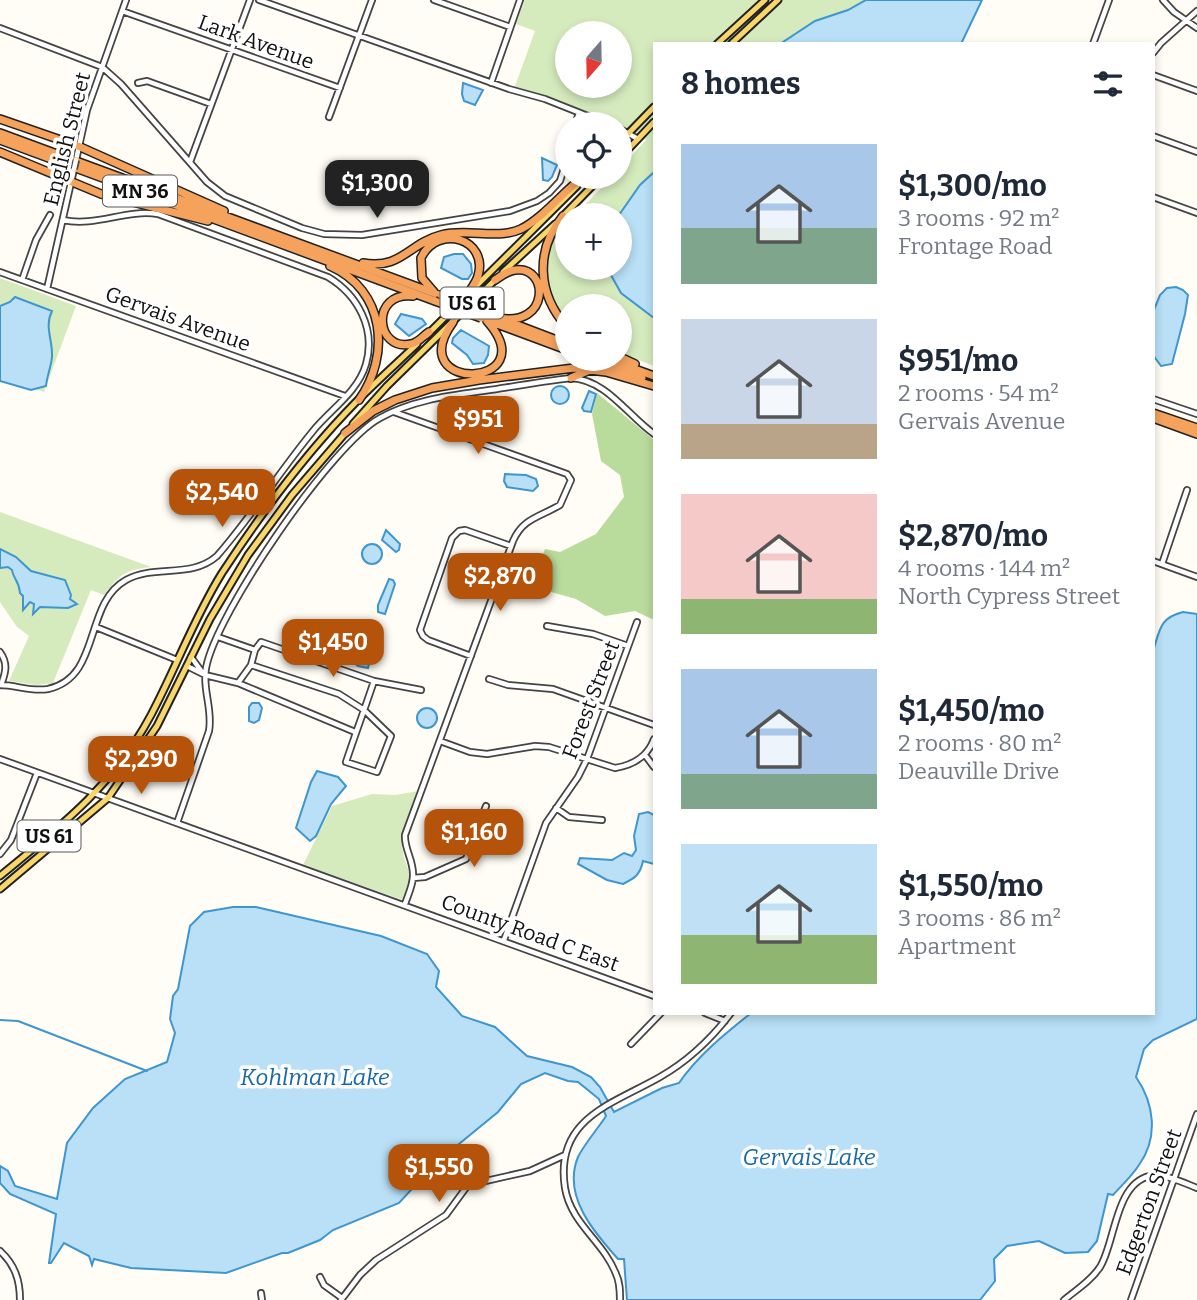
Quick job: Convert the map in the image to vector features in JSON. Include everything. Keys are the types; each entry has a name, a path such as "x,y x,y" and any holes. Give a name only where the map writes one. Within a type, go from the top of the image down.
{"highway":[{"path":"0,119 202,201 253,226"},
{"name":"MN 36","path":"0,133 331,255 555,345"},
{"name":"MN 36","path":"0,140 288,246 438,297"},
{"path":"0,152 110,196 186,214 280,243"},
{"path":"331,255 369,264 384,264 401,259 430,239 443,234 513,232 531,222 570,189"},
{"path":"555,229 549,238 542,268 549,301 555,310"},
{"path":"438,297 422,278 421,258 434,242 450,238 461,240 470,246 479,260 478,277 467,295"},
{"path":"288,246 340,271 361,290 370,305 378,329 379,356 370,383 359,400"},
{"path":"495,280 512,271 525,271 535,279 540,292 537,306 528,315 516,319 498,318"},
{"path":"429,332 415,343 397,344 386,335 382,316 389,302 402,295 438,297"},
{"path":"453,322 444,338 444,355 456,372 473,375 488,371 500,354 500,339 485,317"},
{"name":"MN 36","path":"485,317 498,318 555,339"},
{"path":"632,363 653,374"},
{"path":"632,368 653,375"},
{"path":"345,433 373,411 418,391 555,369"},
{"path":"571,379 589,371"},
{"path":"602,371 653,384"},
{"path":"621,371 653,384"},
{"path":"1155,417 1197,428"},
{"path":"1155,417 1197,434"}],"main road":[{"path":"719,42 765,0"},
{"path":"734,42 778,0"},
{"path":"632,130 653,108"},
{"path":"632,145 653,123"},
{"name":"US 61","path":"0,876 72,818 96,793 140,734 221,575 299,469 359,400 572,189"},
{"name":"US 61","path":"576,203 589,189"},
{"name":"US 61","path":"0,889 108,798 157,726 222,597 262,534 345,433 387,386 555,224"},
{"path":"177,660 187,666"}],"street":[{"name":"English Street","path":"47,289 87,110 126,0"},
{"path":"190,162 250,0"},
{"path":"259,0 577,112"},
{"path":"329,117 372,0"},
{"path":"434,0 510,27"},
{"path":"491,82 520,0"},
{"path":"1094,42 1109,0"},
{"path":"1163,0 1197,28"},
{"name":"Lark Avenue","path":"122,11 340,88"},
{"path":"1155,50 1197,11"},
{"path":"0,28 102,67 121,84 209,185 236,202 312,231 352,236 500,214 542,198 555,188"},
{"path":"1155,76 1197,92"},
{"path":"138,83 147,81 211,104"},
{"path":"632,135 638,139"},
{"path":"1155,137 1197,152"},
{"path":"1155,198 1197,213"},
{"path":"0,652 5,659 6,668 1,685 40,690 64,682 82,663 106,600 115,589 126,580 139,575 195,569 218,555 302,444 358,381 365,368 369,341 360,310 349,293 318,273 158,214 134,213 89,222 63,220"},
{"path":"22,280 36,240 50,215"},
{"name":"Gervais Avenue","path":"0,272 345,396"},
{"path":"177,822 209,731 211,716 205,675 208,660 229,611 249,577 307,494 363,429 394,412 432,399 571,379 591,382 607,392 653,433"},
{"path":"1155,400 1197,414"},
{"path":"394,412 567,474 571,480 564,498 556,508 525,523 511,546 405,835 413,878 405,904"},
{"path":"1162,564 1188,490"},
{"path":"471,656 428,640 421,633 420,626 452,538 458,531 465,530 511,546"},
{"path":"1155,562 1197,577"},
{"name":"Forest Street","path":"504,940 546,823 578,777 587,759 637,621"},
{"path":"547,626 582,632 628,646"},
{"path":"96,627 177,660"},
{"path":"218,637 255,650"},
{"path":"238,683 251,665 255,650 261,642 374,681 421,690"},
{"path":"167,655 174,667"},
{"path":"191,657 205,675"},
{"path":"251,665 339,694 364,710 391,736 377,772 346,762 355,732 364,710 374,681"},
{"path":"187,666 205,675 238,683 355,732"},
{"path":"489,679 508,685 553,689 653,725"},
{"path":"440,741 479,753 549,747 615,768 645,755 653,741"},
{"path":"645,755 653,766"},
{"name":"County Road C East","path":"0,759 653,996"},
{"path":"0,854 11,840 37,773"},
{"path":"413,878 425,877 466,859 486,806"},
{"path":"556,808 569,817 602,820"},
{"path":"631,1044 659,1015"},
{"path":"711,1015 726,1020"},
{"path":"620,1300 618,1278 612,1265 570,1206 564,1180 566,1155 575,1133 584,1121 612,1101 660,1077 687,1059 730,1015"},
{"name":"Edgerton Street","path":"1131,1300 1197,1114"},
{"path":"320,1277 324,1285 341,1299 376,1260 446,1214 468,1185 530,1171 566,1155"},
{"path":"1064,1300 1088,1281 1101,1266 1120,1208 1133,1187 1149,1176 1174,1180 1197,1188"},
{"path":"0,1251 16,1273 20,1300"},
{"path":"261,1293 262,1300"}],"green space":[{"path":"520,0 866,0 848,10 815,21 783,42 653,42 653,173 627,203 587,203 600,189 632,189 632,155 646,140 632,133 632,112 580,112 514,89 535,31 516,24 524,2"},
{"path":"555,237 555,280 614,280 622,294 555,294 555,310 542,273 546,246"},
{"path":"0,278 76,306 44,392 0,377"},
{"path":"632,301 653,317 653,366 632,358"},
{"path":"597,393 653,439 653,620 635,611 605,616 576,599 530,586 545,549 560,552 596,534 624,497 620,475 601,461 592,414"},
{"path":"0,512 151,567 124,574 104,595 91,590 53,683 36,685 9,681 29,636 17,627 0,602"},
{"path":"419,791 402,839 403,854 410,877 403,900 303,865 332,806 372,794 395,795"}],"water":[{"path":"866,0 982,0 962,42 783,42 815,21 848,10"},
{"path":"463,83 483,90 475,105 464,101"},
{"path":"542,158 555,164 552,177 548,181 543,180"},
{"path":"653,173 653,317 632,301 632,294 621,293 614,280 632,280 632,203 627,203"},
{"path":"463,254 471,264 472,273 468,279 462,279 441,268 444,257"},
{"path":"1176,287 1188,295 1172,364 1161,366 1155,358 1155,307 1160,295 1167,288"},
{"path":"15,297 52,311 49,328 52,357 46,386 31,390 0,381 0,306"},
{"path":"401,314 422,319 426,324 409,336 395,324"},
{"path":"461,330 489,346 484,363 473,364 467,355 452,343"},
{"path":"556,386 564,386 569,395 567,402 556,404 551,399 551,391"},
{"path":"589,391 596,394 591,412 582,408"},
{"path":"505,474 526,475 536,479 538,486 533,491 507,487"},
{"path":"386,530 400,544 396,552 382,540"},
{"path":"372,544 379,547 382,554 379,561 372,564 365,561 362,554 365,547"},
{"path":"0,549 16,557 31,571 65,580 70,599 77,604 68,608 40,607 33,614 34,604 30,602 23,610 23,596 12,570 8,567 0,568"},
{"path":"389,579 395,584 385,614 378,612 378,605"},
{"path":"1183,612 1197,614 1197,1019 1153,1040 1144,1049 1136,1077 1150,1109 1150,1143 1133,1173 1113,1195 1108,1194 1097,1241 1088,1252 1065,1253 1039,1241 1007,1246 994,1259 995,1281 980,1300 627,1300 624,1259 618,1259 599,1237 583,1212 574,1186 578,1157 606,1116 599,1099 578,1082 545,1073 521,1084 498,1112 437,1162 399,1203 333,1230 320,1240 288,1253 226,1273 131,1268 94,1259 92,1265 89,1256 64,1243 49,1263 56,1214 10,1194 0,1183 0,1166 8,1171 15,1186 57,1199 67,1143 93,1108 125,1079 167,1062 175,1033 170,1019 173,996 178,989 190,926 204,912 233,907 256,907 381,936 427,954 439,971 436,987 462,1016 495,1027 527,1056 572,1067 591,1077 614,1112 662,1088 679,1083 703,1054 749,1015 1155,1015 1155,644 1165,621"},
{"path":"360,644 364,645 371,655 368,668 353,662 354,650"},
{"path":"252,703 259,703 262,708 259,720 254,723 249,721 249,707"},
{"path":"427,708 434,711 437,718 434,725 427,728 420,725 417,718 420,711"},
{"path":"317,771 338,777 346,786 331,804 316,836 310,841 296,828"},
{"path":"648,812 653,814 653,864 643,861 636,876 623,884 607,880 578,864 580,858 612,860 624,853 632,856 636,850 634,836 639,814"}],"waterway":[{"path":"0,1020 18,1021 147,1071"}],"water label":[{"name":"Kohlman Lake","path":"315,1077"},
{"name":"Gervais Lake","path":"809,1157"}]}
